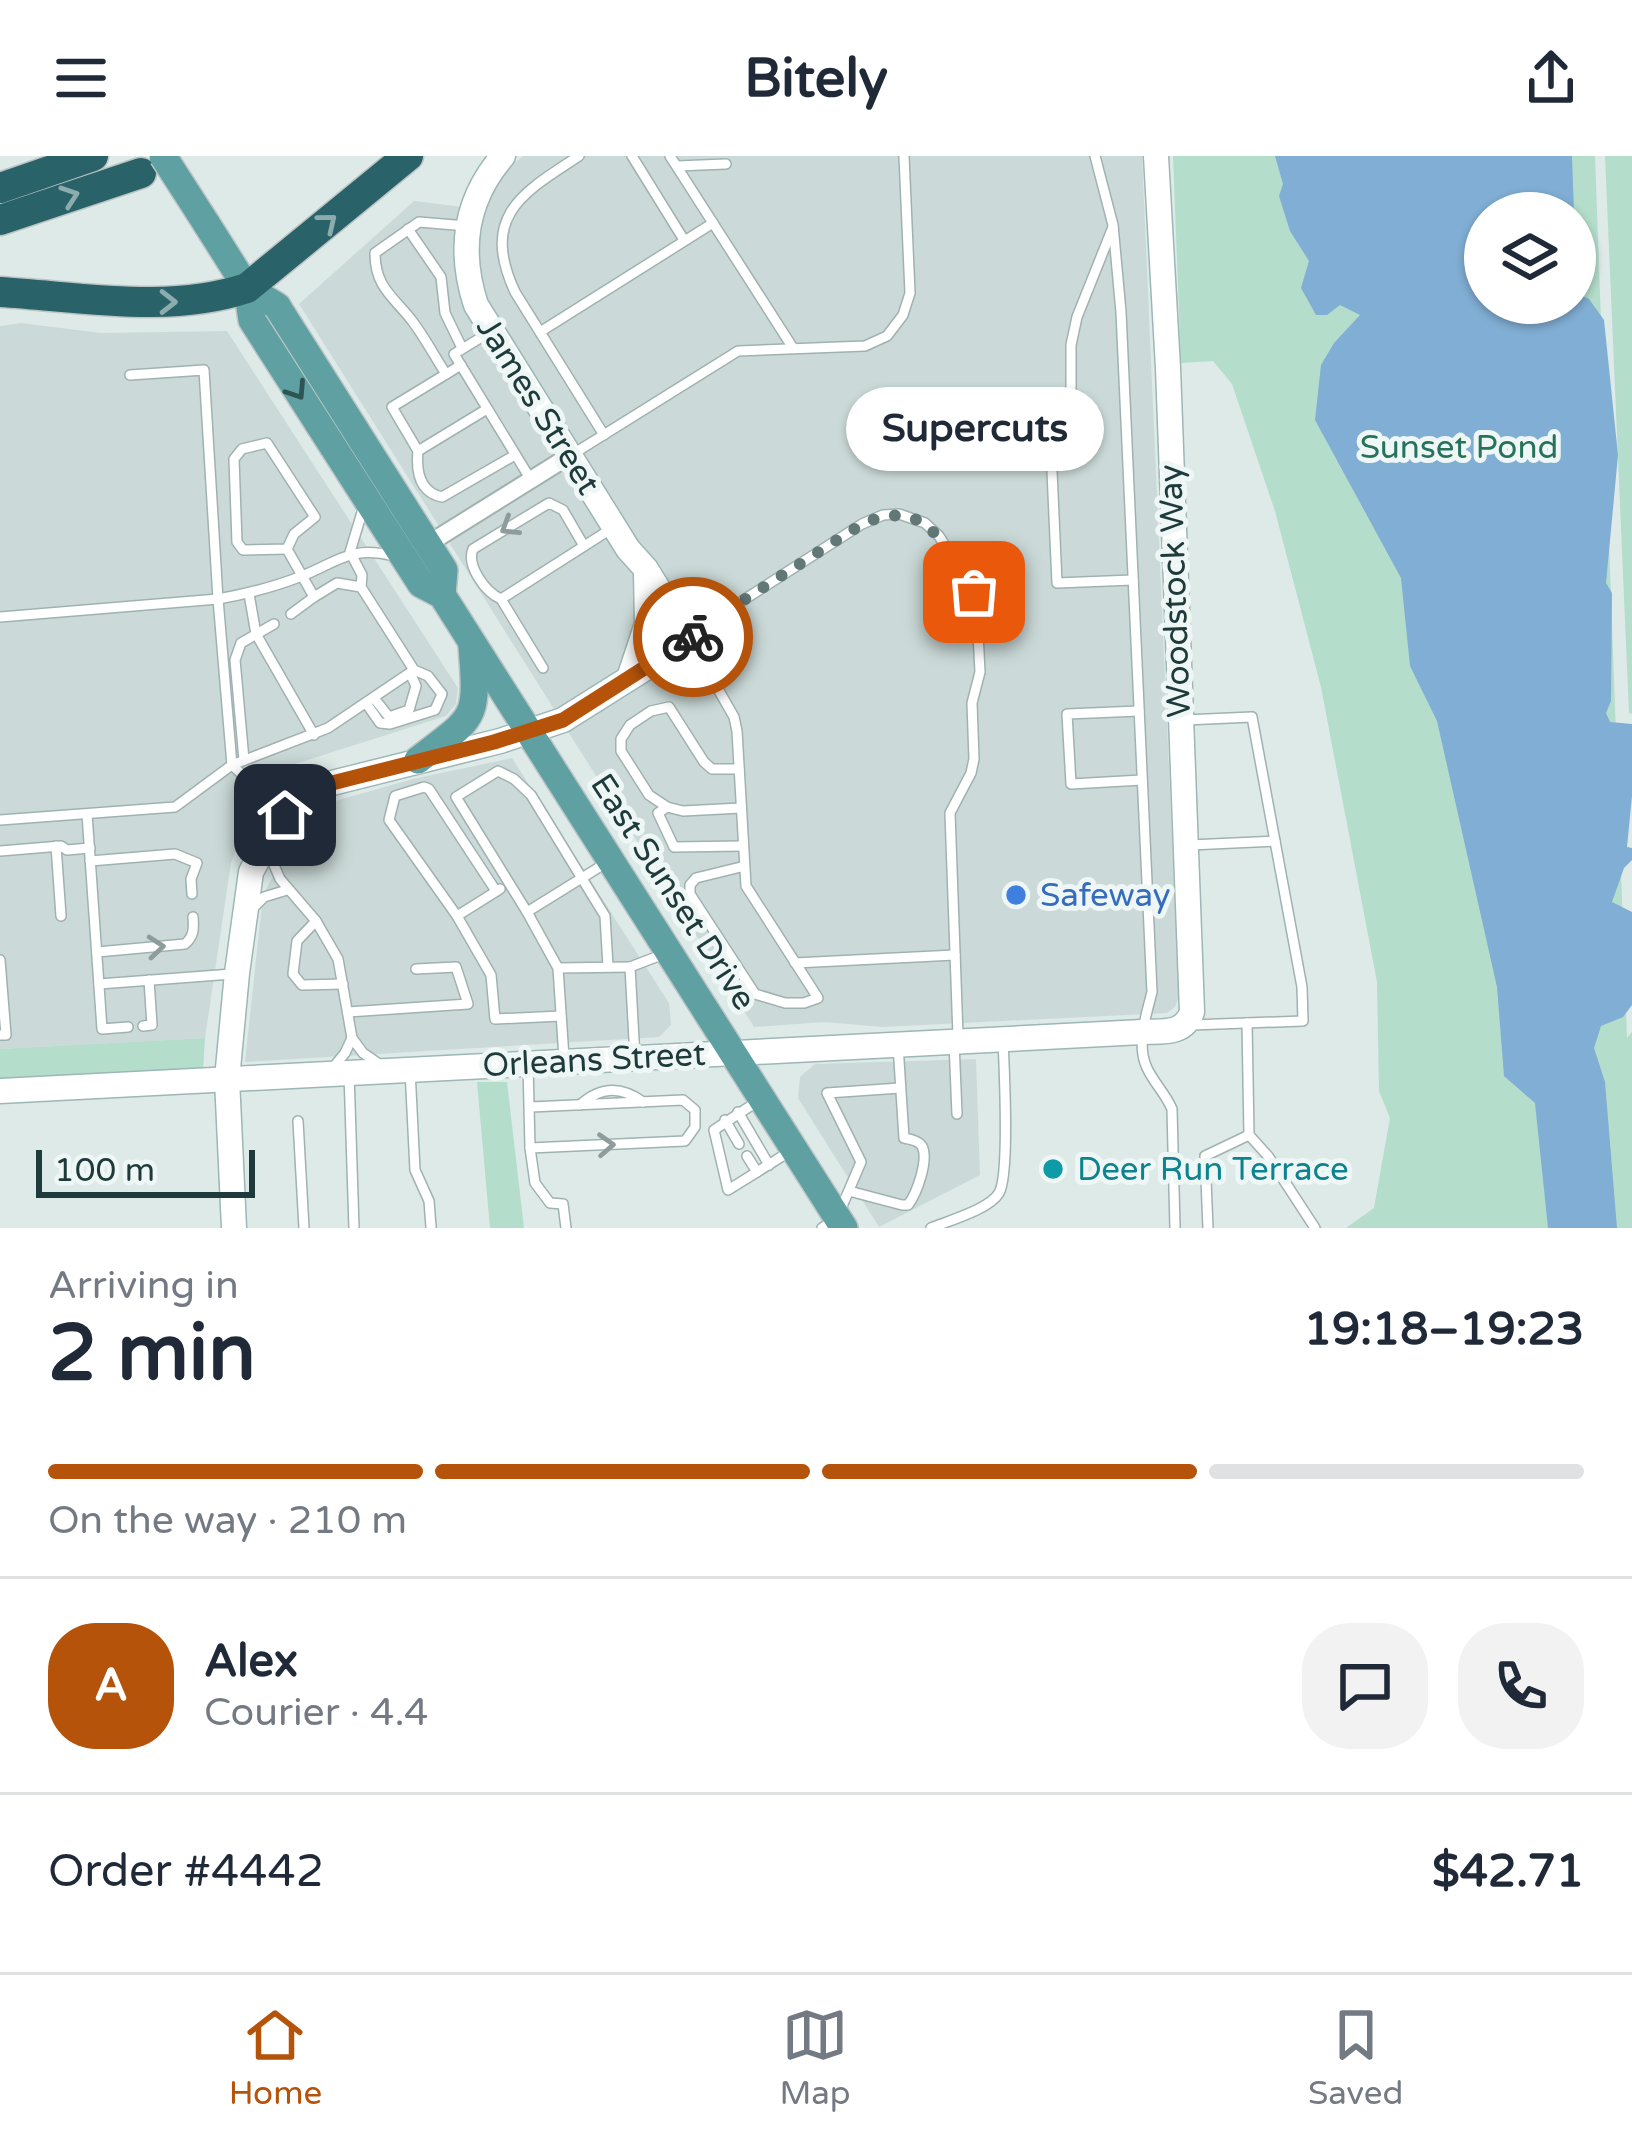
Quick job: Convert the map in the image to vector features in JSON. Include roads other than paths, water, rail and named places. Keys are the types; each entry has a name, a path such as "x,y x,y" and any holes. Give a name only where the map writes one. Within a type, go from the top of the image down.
{"highway":[{"path":"0,188 93,156"},
{"path":"0,292 166,303 217,298 247,288 408,156"},
{"path":"0,220 152,164"}],"main road":[{"name":"James Street","path":"503,156 483,185 467,226 465,261 476,305 628,550 646,569 690,640"},
{"name":"Woodstock Way","path":"1156,156 1192,1012 1186,1025"},
{"name":"East Sunset Drive","path":"152,164 206,223 247,288 252,320 362,491 417,553 444,570 442,595 734,1053 750,1106 794,1150 834,1225"},
{"name":"East Sunset Drive","path":"247,288 277,306 417,553"},
{"path":"629,678 647,624 646,569"},
{"path":"234,1228 227,1079 237,973 251,872 279,822 332,783 563,720 690,640"},
{"path":"418,760 461,727 472,712 476,694 472,642"},
{"name":"Orleans Street","path":"0,1091 1178,1030 1186,1025"}],"street":[{"path":"417,553 569,457"}],"lane":[{"path":"579,156 515,203 505,224 505,261 511,283 604,435"},
{"path":"632,156 684,241"},
{"path":"673,161 726,164 721,156"},
{"path":"569,457 738,351 871,344 887,335 903,316 910,292 904,156"},
{"path":"1094,156 1113,225 1121,312 1152,992 1142,1032 1146,1067 1172,1109 1175,1228"},
{"path":"673,161 794,349"},
{"path":"446,374 375,272 375,254 419,221 467,226"},
{"path":"540,332 713,223"},
{"path":"1113,225 1071,345 1071,391 1035,401 1036,429 1051,449 1057,583 1133,580"},
{"path":"408,229 441,275 445,313 462,348"},
{"path":"490,332 454,353 531,480"},
{"path":"460,364 392,407 418,451 419,478 429,493 442,497 515,455"},
{"path":"130,375 204,370 232,766 279,822 272,850 274,865 338,959 352,1037 363,1053 399,1070 415,1170 429,1201 431,1227"},
{"path":"418,451 487,409"},
{"path":"267,443 315,517 294,534 286,549 243,550 238,542 234,459 242,449 267,443"},
{"path":"362,491 362,519 350,552 362,575 361,586 416,686 409,710 388,717 370,700"},
{"path":"543,668 501,598 491,595 470,555 473,548 549,503 563,510 584,546"},
{"path":"745,866 696,878 690,894 755,994 784,1003 818,998 746,886 745,866 743,846 739,769 734,717 690,640 714,619 862,524 884,515 917,519 933,529 977,599 980,672 972,703 973,768 950,813 957,1114"},
{"path":"501,598 614,527"},
{"path":"286,549 314,597"},
{"path":"0,617 218,598 302,576 350,552 417,553"},
{"path":"291,614 337,584 361,586"},
{"path":"249,593 256,634 314,735"},
{"path":"244,760 235,660 241,643 274,624"},
{"path":"0,820 175,806 232,766 314,735 412,672 428,676 442,694 435,710 391,724 380,723 370,700"},
{"path":"739,769 712,769 704,762 669,707 651,711 630,725 621,739 621,751 649,795 667,807 683,811 741,808"},
{"path":"1139,711 1067,715 1071,784 1142,780"},
{"path":"1180,721 1252,717 1302,987 1303,1021 1186,1025"},
{"path":"565,1062 558,968 456,796 498,771 531,795 605,916 608,965"},
{"path":"496,891 429,789 395,796 389,820 457,916 491,975 495,1019 561,1016"},
{"path":"667,807 658,813 674,847 743,846"},
{"path":"87,814 103,1029 128,1027"},
{"path":"1185,845 1274,841"},
{"path":"56,846 61,916"},
{"path":"0,851 90,848"},
{"path":"91,861 175,854 197,862 190,879 191,894"},
{"path":"527,912 610,860"},
{"path":"457,916 509,883"},
{"path":"244,922 264,897 287,890"},
{"path":"97,952 184,944 194,931 193,917"},
{"path":"316,921 297,941 292,974 302,985 343,984"},
{"path":"82,931 96,930"},
{"path":"558,968 630,967 669,953"},
{"path":"795,962 955,955"},
{"path":"0,960 6,1035 0,1035"},
{"path":"349,1012 468,1004 456,967 416,969"},
{"path":"630,967 634,1058"},
{"path":"99,984 237,973"},
{"path":"143,1025 152,1025 149,980"},
{"path":"1247,1023 1250,1135 1315,1228"},
{"path":"352,1037 338,1074 354,1228"},
{"path":"931,1228 998,1195 1004,1172 1004,1039"},
{"path":"849,1191 908,1205 920,1186 923,1148 904,1138 898,1045"},
{"path":"528,1064 535,1184 550,1203 563,1204 566,1228"},
{"path":"834,1225 861,1162 827,1093 900,1088"},
{"path":"530,1148 686,1141 695,1127 694,1110 683,1100 643,1102 614,1090 593,1094 580,1105 531,1107"},
{"path":"769,1165 750,1106 714,1130 728,1190 794,1150"},
{"path":"298,1120 304,1228"},
{"path":"725,1120 739,1144"},
{"path":"1208,1228 1205,1156 1250,1135"},
{"path":"747,1156 757,1172"}],"water":[{"name":"Sunset Pond","path":"1275,156 1572,156 1573,192 1464,192 1464,324 1596,324 1596,309 1604,320 1618,455 1606,583 1612,593 1611,701 1606,713 1610,722 1632,724 1627,847 1632,848 1632,860 1624,868 1612,902 1632,912 1632,1005 1623,1017 1601,1026 1594,1048 1605,1082 1617,1228 1548,1228 1535,1103 1504,1076 1497,987 1437,721 1410,666 1401,578 1315,420 1321,365 1360,315 1340,305 1327,315 1316,315 1301,288 1309,261 1290,231 1279,196 1283,184"}],"place":[{"name":"Supercuts","path":"974,592"},
{"name":"Safeway","path":"1016,895"},
{"name":"Deer Run Terrace","path":"1053,1169"}]}
